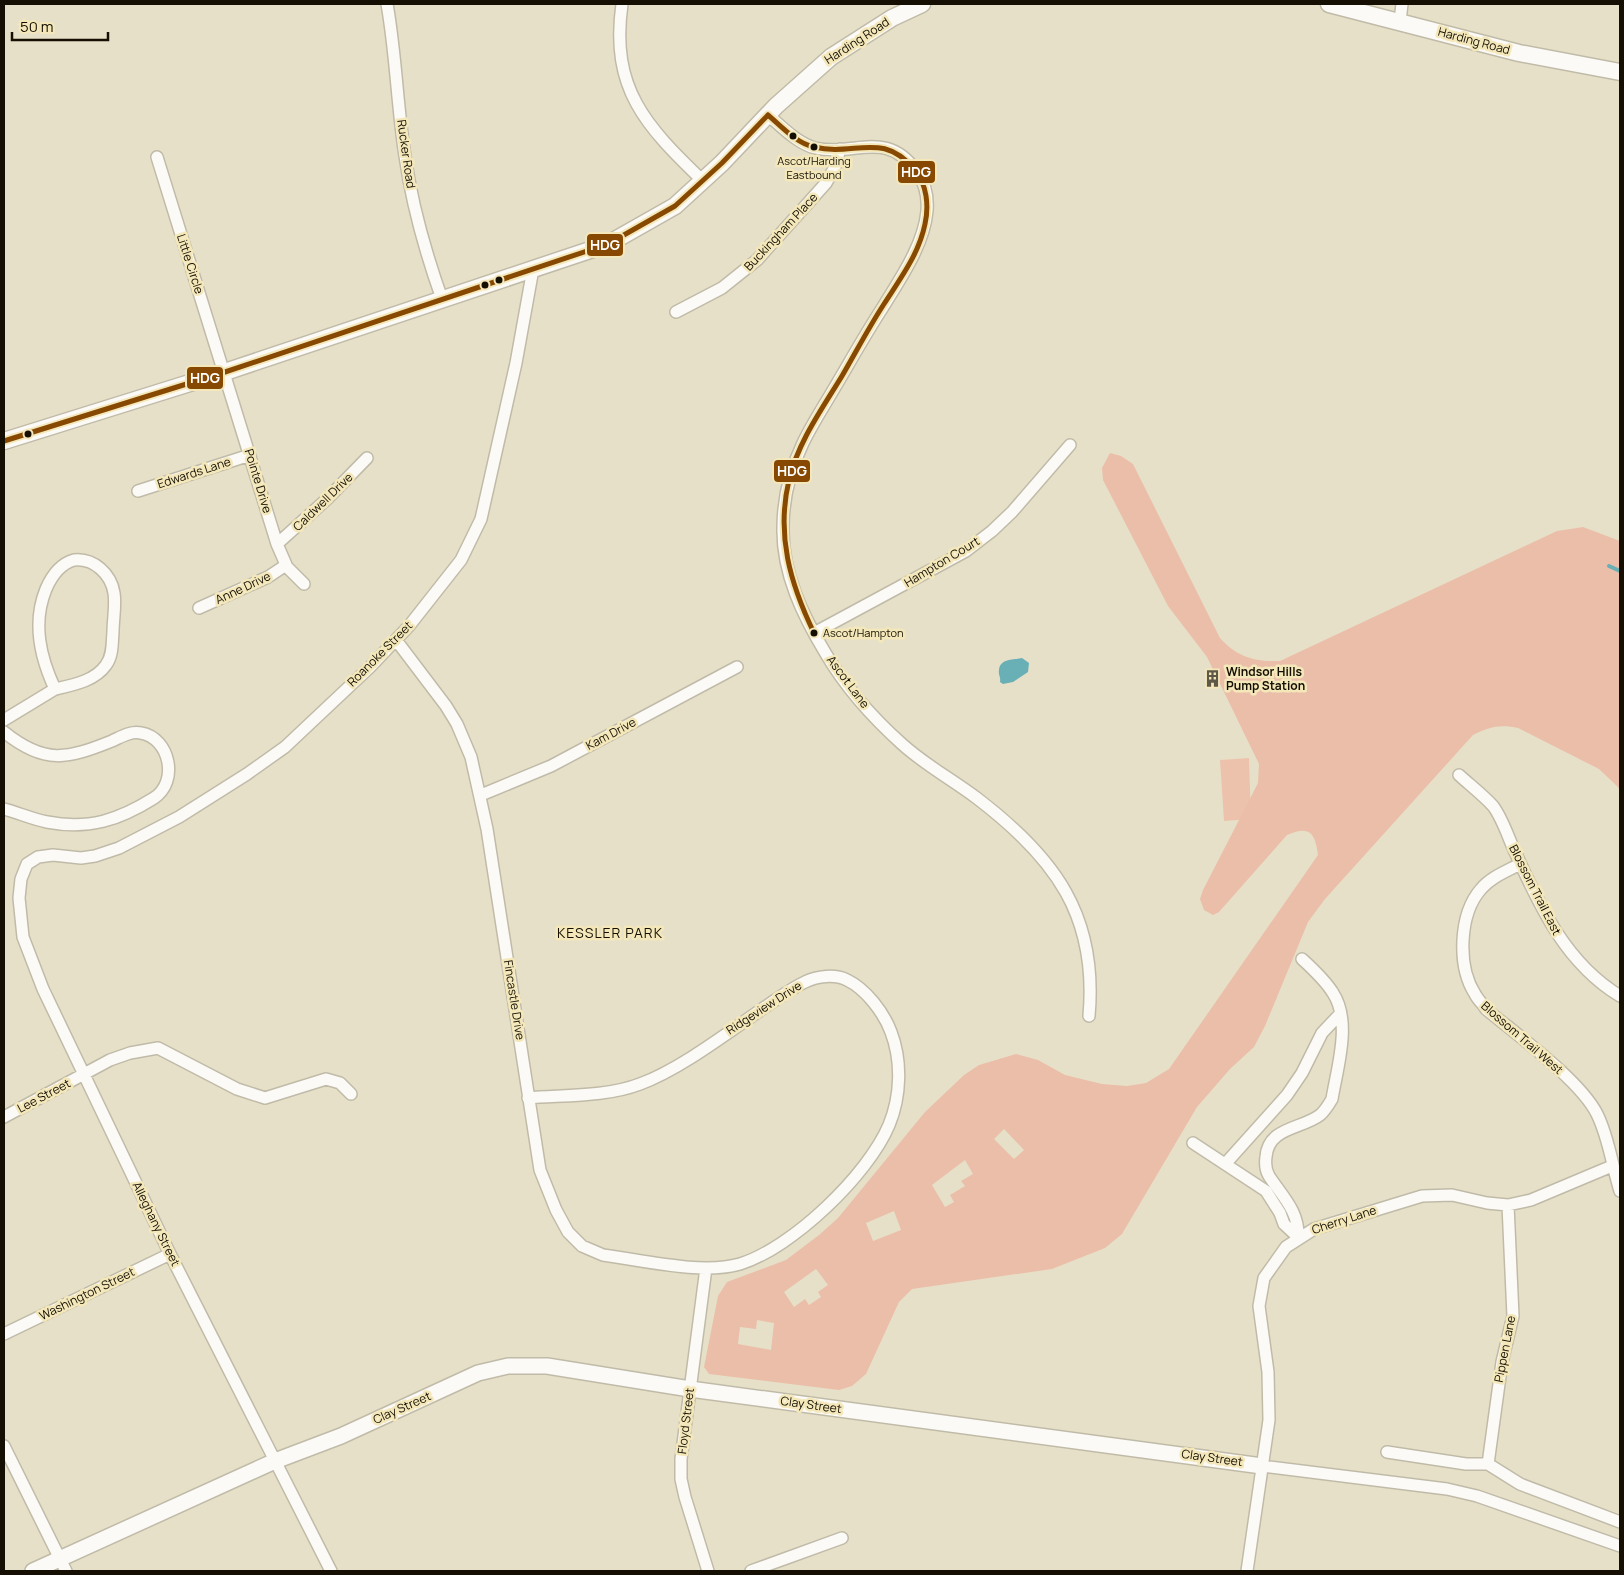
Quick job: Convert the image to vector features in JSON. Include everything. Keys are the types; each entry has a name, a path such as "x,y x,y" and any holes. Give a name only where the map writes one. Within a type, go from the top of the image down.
{"main road":[{"name":"Harding Road","path":"4,441 225,372 589,252 628,234 675,206 703,181 797,86 854,40 892,18 922,4"},
{"name":"Harding Road","path":"1329,4 1519,53 1620,72"}],"street":[{"name":"Rucker Road","path":"387,4 408,172 431,271 442,299"},
{"path":"622,4 620,50 624,74 634,100 658,136 703,181"},
{"path":"1400,21 1402,4"},
{"name":"Ascot Lane","path":"768,114 801,143 815,148 840,150 874,146 889,150 903,157 921,179 927,200 927,213 918,243 905,270 804,439 790,476 783,519 784,548 793,587 814,633 842,678 877,720 913,753 978,799 1007,823 1058,877 1070,899 1086,942 1091,977 1090,1016"},
{"name":"Buckingham Place","path":"676,312 722,288 757,260 826,183 835,167 840,150"},
{"name":"Little Circle","path":"157,157 225,372"},
{"name":"Roanoke Street","path":"26,867 31,860 44,856 81,858 109,852 199,805 285,747 396,640 462,560 480,519 516,363 533,269"},
{"name":"Pointe Drive","path":"225,372 277,544 286,565 304,584"},
{"name":"Hampton Court","path":"814,633 947,562 972,546 1012,512 1070,444"},
{"name":"Edwards Lane","path":"138,491 250,455"},
{"name":"Caldwell Drive","path":"277,544 328,499 367,458"},
{"path":"4,720 55,689 79,683 101,671 111,653 114,591 100,568 86,560 69,561 58,570 50,580 40,608 38,626 40,644 55,689"},
{"name":"Anne Drive","path":"199,608 268,577 286,565"},
{"name":"Fincastle Drive","path":"396,640 457,724 471,757 481,795 540,1170 556,1210 576,1242 588,1250 603,1255 706,1268"},
{"name":"Kam Drive","path":"481,795 551,766 737,667"},
{"path":"4,732 20,744 54,757 72,756 130,733 143,733 156,740 162,747 168,762 169,772 166,784 157,796 128,813 89,826 46,822 4,809"},
{"name":"Blossom Trail East","path":"1459,775 1494,807 1520,864 1563,943 1586,970 1602,985 1620,996"},
{"name":"Blossom Trail West","path":"1520,864 1489,881 1474,900 1466,919 1464,941 1466,970 1474,993 1486,1009 1579,1088 1597,1113 1605,1134 1612,1166"},
{"name":"Alleghany Street","path":"26,867 21,879 19,898 26,949 42,989 170,1254 331,1571"},
{"path":"1298,1237 1299,1223 1286,1197 1267,1173 1266,1151 1271,1142 1282,1132 1320,1115 1332,1099 1342,1038 1340,1014 1334,994 1317,973 1302,959"},
{"name":"Ridgeview Drive","path":"528,1098 608,1091 646,1082 669,1070 810,980 826,977 840,978 847,980 858,988 887,1021 897,1055 899,1086 895,1106 886,1131 854,1178 801,1228 751,1259 731,1266 706,1268"},
{"path":"1226,1163 1287,1094 1302,1073 1322,1033 1340,1014"},
{"name":"Lee Street","path":"4,1117 110,1060 130,1053 158,1048 237,1089 265,1098 326,1078 340,1083 351,1094"},
{"path":"1193,1142 1266,1191 1280,1213 1284,1224 1298,1237"},
{"path":"1612,1166 1620,1191"},
{"name":"Cherry Lane","path":"1247,1571 1269,1405 1268,1372 1258,1306 1264,1278 1276,1259 1298,1237 1314,1228 1422,1196 1452,1195 1487,1203 1508,1204 1530,1200 1612,1166"},
{"name":"Pippen Lane","path":"1488,1464 1501,1370 1513,1316 1508,1204"},
{"name":"Washington Street","path":"4,1334 170,1254"},
{"name":"Floyd Street","path":"706,1268 681,1458 681,1479 708,1571"},
{"name":"Clay Street","path":"32,1571 63,1565 275,1461 341,1436 478,1373 518,1366 546,1366 690,1389 1447,1489 1484,1498 1620,1546"},
{"path":"4,1446 63,1565"},
{"path":"1388,1452 1466,1464 1488,1464 1520,1484 1620,1522"},
{"path":"751,1571 842,1538"}],"shaded area":[{"path":"1110,453 1121,456 1133,464 1220,638 1240,654 1262,660 1280,661 1557,531 1583,527 1620,541 1620,789 1599,769 1518,728 1495,727 1473,735 1325,899 1308,922 1265,1026 1254,1047 1230,1069 1197,1107 1122,1234 1105,1248 1052,1269 912,1289 899,1302 866,1374 852,1386 839,1390 709,1374 704,1367 718,1296 727,1282 786,1260 819,1235 838,1218 925,1112 964,1075 979,1065 1016,1054 1038,1060 1065,1075 1102,1084 1127,1086 1146,1083 1169,1069 1318,855 1315,841 1310,833 1301,831 1287,835 1219,912 1213,915 1204,910 1200,899 1203,890 1258,783 1259,764 1207,657 1168,606 1103,480 1102,468","holes":["1004,1129 1024,1150 1014,1159 994,1139","965,1160 973,1174 961,1181 965,1186 950,1195 954,1202 945,1207 932,1185","894,1211 901,1230 873,1241 866,1223","816,1269 828,1285 818,1292 821,1297 809,1305 805,1299 794,1307 784,1292","757,1320 774,1323 771,1350 738,1344 740,1327 756,1329"]},
{"path":"1249,758 1251,819 1224,821 1220,760"}],"water":[{"path":"1022,658 1029,663 1028,672 1013,682 1003,684 1000,682 999,672 1002,663"}],"waterway":[{"path":"1609,566 1620,571"}],"transit line":[{"name":"HDG","path":"768,115 795,138 807,145 829,149 868,147 891,151 903,158 915,170 922,182 927,203 925,224 914,256 811,426 798,452 789,480 784,520 788,558 798,596 814,633"},
{"name":"HDG","path":"4,441 225,372 608,244 675,206 722,163 768,115"}],"place":[{"name":"Ascot/Harding Eastbound","path":"814,147"},
{"name":"Ascot/Hampton","path":"814,633"},
{"name":"Windsor Hills Pump Station","path":"1212,679"}],"district":[{"name":"KESSLER PARK","path":"610,933"}]}
